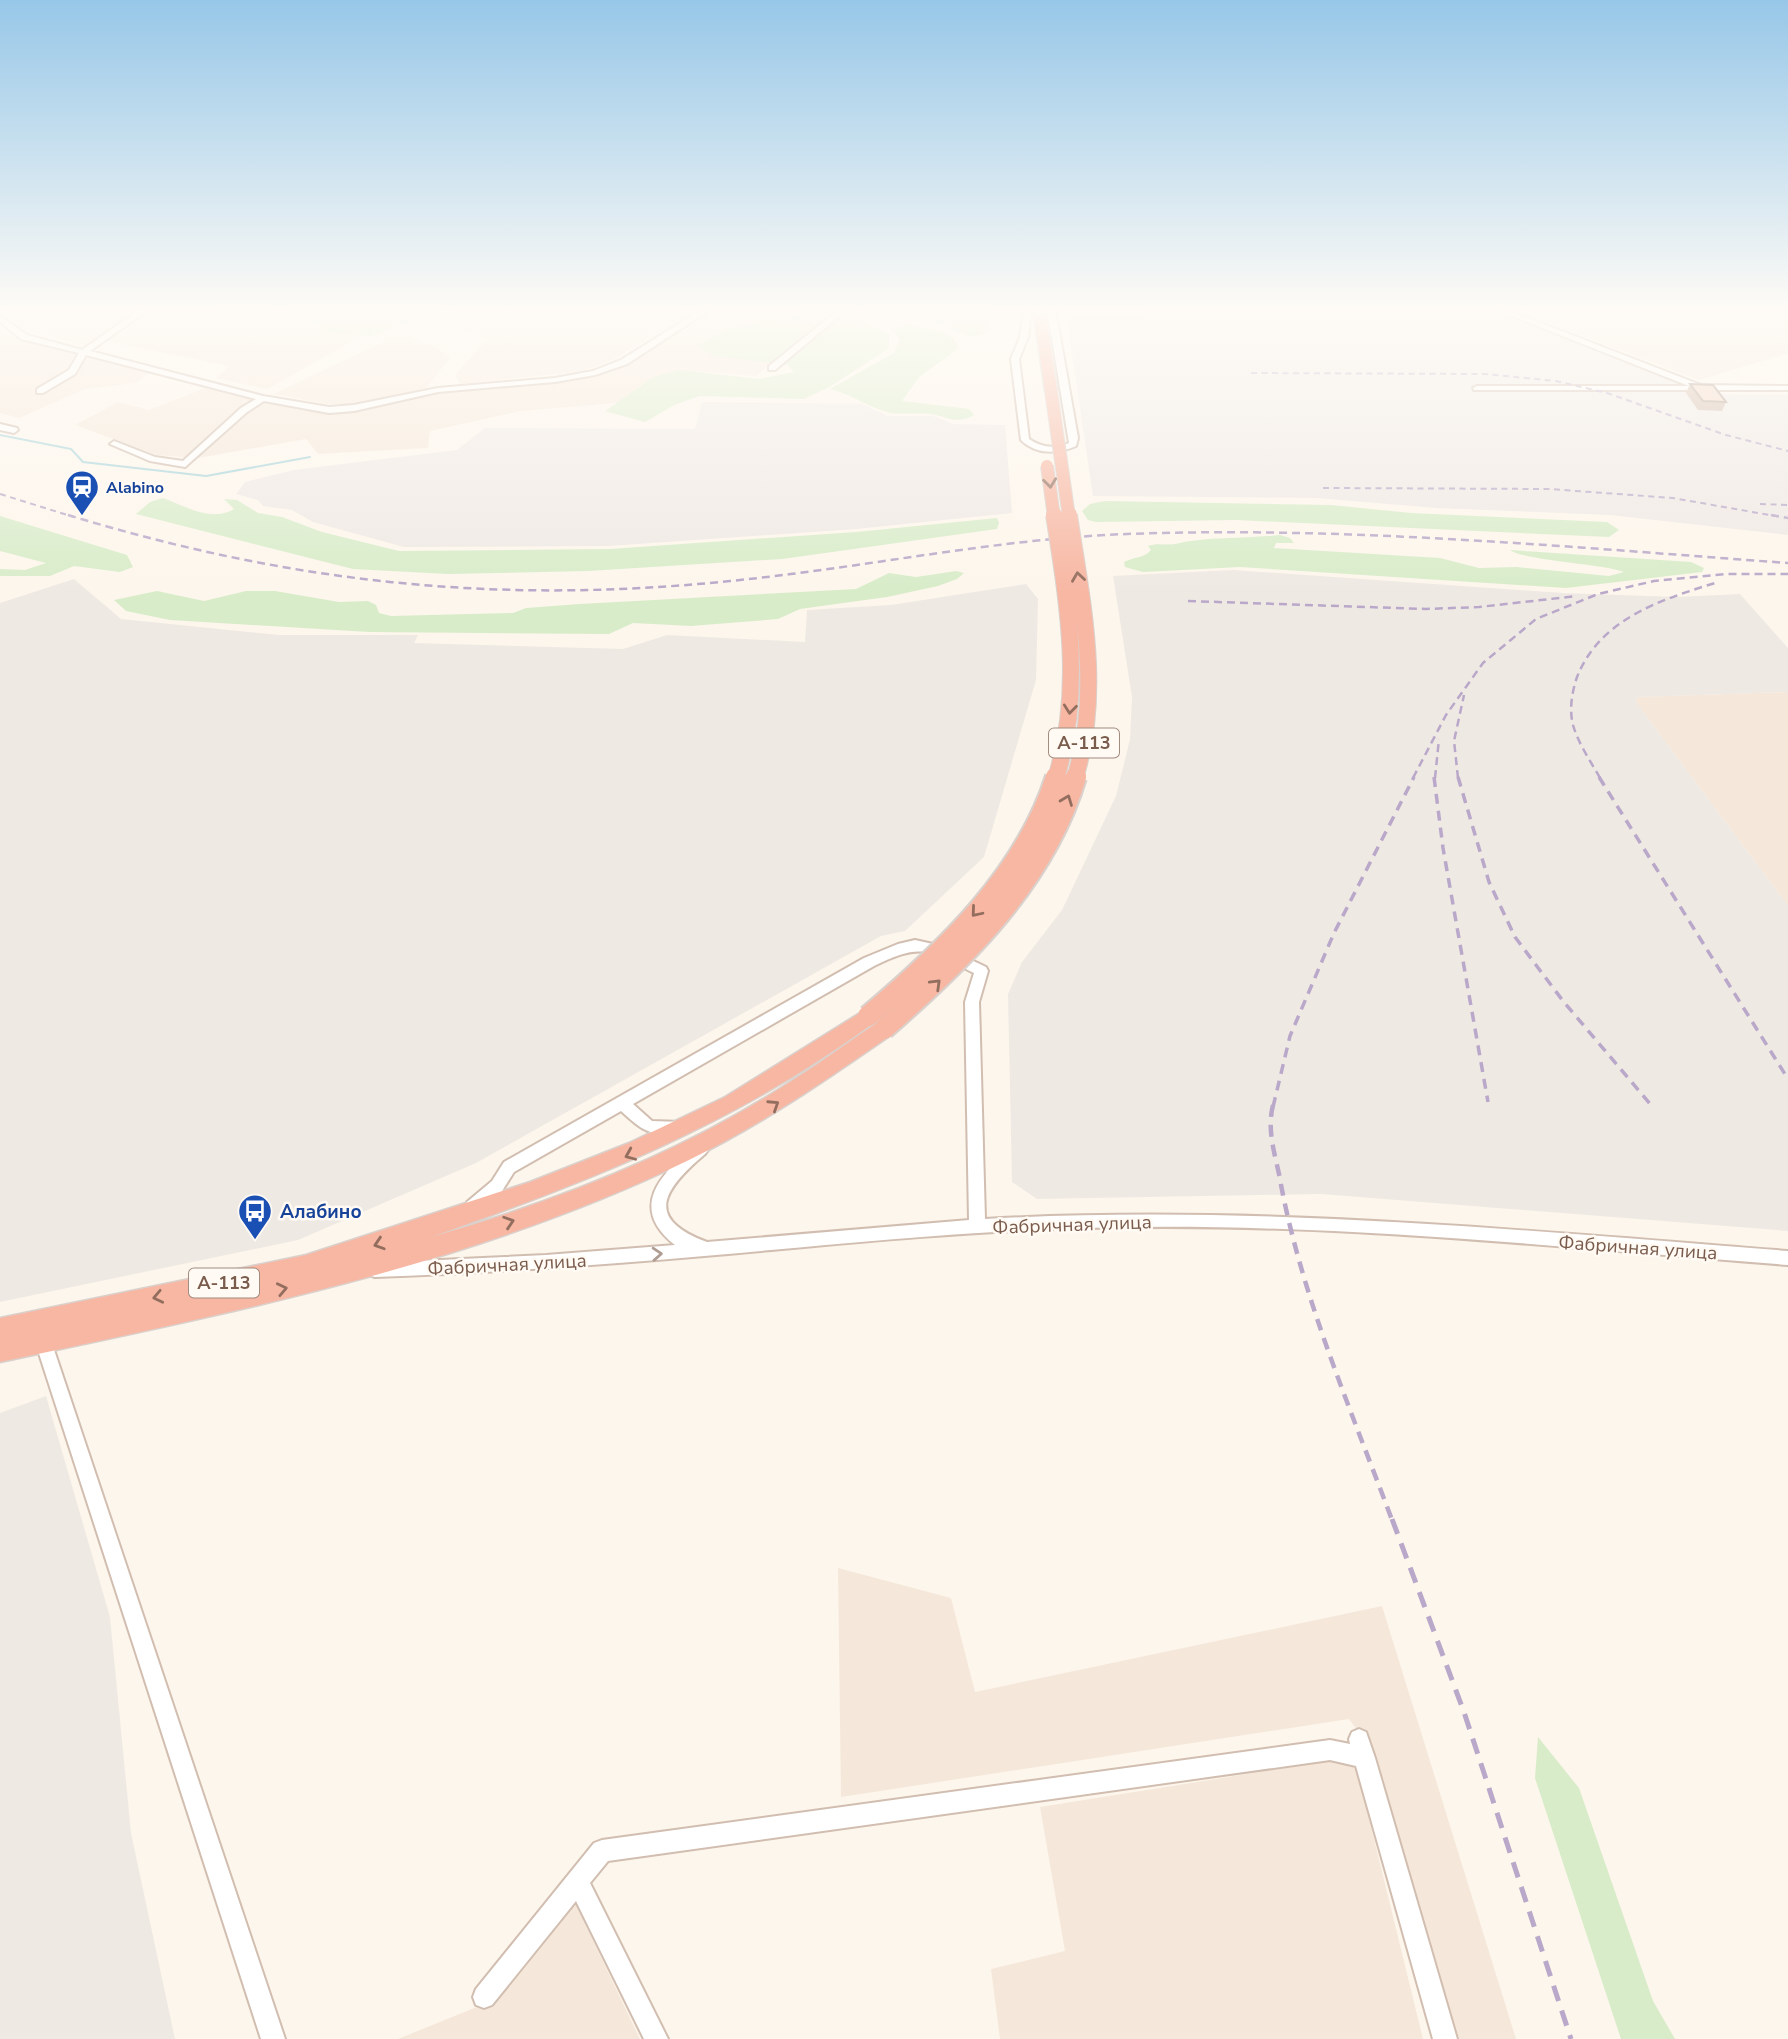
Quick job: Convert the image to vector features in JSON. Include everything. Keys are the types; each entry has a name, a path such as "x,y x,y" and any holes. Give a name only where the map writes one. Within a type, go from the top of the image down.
{"highway":[{"name":"А-113","path":"0,1330 303,1266 444,1222 714,1127 784,1099 876,1023 948,972 1018,890 1036,864 1063,811 1087,730 1090,676 1046,403"},
{"name":"А-113","path":"0,1350 357,1270 550,1209 652,1168 714,1127"}],"street":[{"path":"114,444 153,459 185,464 255,403"},
{"path":"286,403 303,407 354,408 377,403"},
{"path":"1020,403 1025,440 1030,445 1047,449 1066,448 1074,441 1067,403"},
{"path":"0,427 14,430"},
{"path":"444,1222 489,1195 509,1167 888,952 911,944 930,945 981,971 972,1002 977,1227"},
{"path":"621,1102 642,1123 657,1129 714,1127"},
{"path":"714,1127 663,1186 659,1210 669,1231 680,1241 720,1249"},
{"name":"Фабричная улица","path":"357,1270 467,1268 1057,1222 1287,1220 1788,1258"},
{"path":"43,1341 273,2039"},
{"path":"484,1997 602,1851 1330,1750 1362,1749 1445,2039"},
{"path":"578,1881 656,2039"}],"shaded area":[{"path":"0,403 53,403 19,418 0,413"},
{"path":"116,403 149,410 167,403 273,403 324,413 354,411 388,403 614,403 521,411 430,431 428,448 318,454 306,439 198,458 157,455 75,425"},
{"path":"702,403 862,404 888,416 933,416 953,424 1005,425 1012,513 856,529 608,546 404,547 313,522 292,510 263,506 258,500 236,494 245,482 294,470 457,450 485,428 695,429"},
{"path":"1079,403 1788,403 1788,535 1610,515 1436,508 1317,498 1093,496"},
{"path":"1233,570 1563,593 1677,597 1740,594 1788,648 1788,692 1638,697 1636,702 1788,906 1788,1231 1321,1194 1037,1199 1012,1182 1008,994 1022,962 1062,910 1116,796 1130,739 1132,697 1113,576"},
{"path":"74,579 121,619 279,635 418,635 414,643 623,649 667,635 805,642 807,610 891,605 1026,584 1038,599 1036,680 984,857 905,931 881,936 476,1163 298,1240 0,1302 0,603"},
{"path":"1788,692 1788,906 1636,702 1638,697"},
{"path":"46,1396 110,1617 131,1833 175,2039 0,2039 0,1413"},
{"path":"838,1568 951,1598 975,1692 1382,1606 1516,2039 1456,2039 1368,1745 1349,1719 841,1797"},
{"path":"1354,1757 1423,2039 1000,2039 991,1969 1065,1951 1040,1807"},
{"path":"575,1903 640,2039 398,2039 489,2002"}],"green space":[{"path":"616,403 679,403 645,422 605,411"},
{"path":"866,403 920,403 969,409 974,415 958,420 926,413 892,413"},
{"path":"163,498 208,514 226,513 234,509 224,499 237,500 258,513 282,517 322,532 399,551 610,549 856,532 997,518 999,523 997,529 782,559 588,571 448,574 353,569 136,514 150,502"},
{"path":"1105,501 1331,505 1411,513 1607,522 1619,530 1609,537 1236,520 1088,520 1082,511 1090,504"},
{"path":"0,516 127,555 133,567 120,572 74,566 50,576 0,576 0,569 25,570 46,563 0,551"},
{"path":"1280,535 1290,538 1294,543 1276,543 1274,548 1440,558 1479,568 1517,567 1609,576 1624,572 1530,557 1510,550 1691,562 1704,568 1702,572 1566,588 1240,567 1143,572 1125,567 1124,562 1146,555 1151,550 1148,546 1152,545"},
{"path":"956,571 964,573 957,579 938,586 887,597 800,609 778,619 691,626 633,623 609,634 369,632 170,620 126,611 114,600 157,591 204,601 246,591 275,591 339,602 368,601 376,605 379,613 391,616 513,613 526,608 580,604 856,589 889,573 916,577"},
{"path":"1538,1737 1579,1788 1653,2001 1675,2039 1621,2039 1535,1778"}],"waterway":[{"path":"0,435 71,449 83,462 206,476 310,457"}],"railway":[{"path":"1636,403 1726,435 1788,451"},
{"path":"1323,488 1549,489 1673,498 1781,517"},
{"path":"0,494 74,517"},
{"path":"1760,504 1788,505"},
{"path":"68,515 151,538 314,572 477,589 644,588 730,581 1077,537 1210,532 1375,535 1788,563"},
{"path":"1771,515 1788,518"},
{"path":"1413,778 1446,715 1483,663 1536,619 1598,594 1654,581 1726,574 1788,574"},
{"path":"1600,778 1578,739 1572,719 1574,689 1587,657 1616,626 1634,615 1673,597 1715,583"},
{"path":"1188,601 1426,609 1479,607 1577,596"},
{"path":"1458,778 1454,741 1464,695"},
{"path":"1435,778 1439,739"},
{"path":"1273,1107 1290,1036 1334,933 1414,777"},
{"path":"1434,777 1443,848 1488,1102"},
{"path":"1458,777 1489,882 1515,937 1563,1001 1651,1105"},
{"path":"1599,777 1788,1079"},
{"path":"1273,1105 1272,1140 1300,1262 1328,1349 1392,1520"},
{"path":"1392,1519 1464,1712 1571,2039"}],"place":[{"name":"Alabino","path":"82,517"},
{"name":"Алабино","path":"255,1241"}]}
